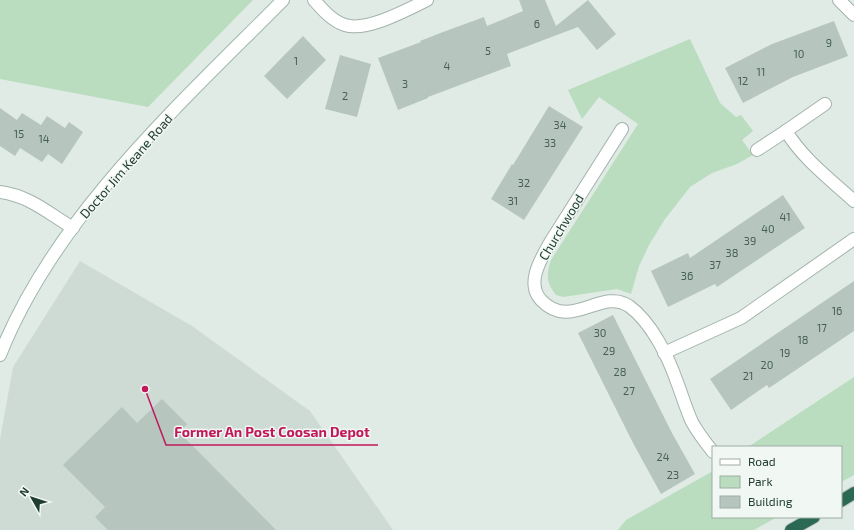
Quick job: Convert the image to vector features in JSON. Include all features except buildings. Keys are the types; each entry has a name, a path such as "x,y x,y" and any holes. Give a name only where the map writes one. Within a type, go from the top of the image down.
{"highway":[{"path":"842,500 854,494"},
{"path":"791,530 812,518"}],"street":[{"name":"Doctor Jim Keane Road","path":"0,355 19,314 47,267 73,228 106,185 161,124 283,0"},
{"path":"314,0 326,13 338,22 345,25 355,26 382,20 427,0"},
{"path":"839,0 854,15"},
{"path":"757,150 825,104"},
{"name":"Churchwood","path":"622,129 541,259 535,278 536,292 541,300 551,308 564,312 575,312 614,300 623,303 637,313 648,325 664,353 678,382 682,398 699,435 712,451"},
{"path":"786,131 804,155 854,201"},
{"path":"0,192 13,193 26,198 73,228"},
{"path":"664,353 741,318 854,239"}],"shaded area":[{"path":"80,261 192,326 310,411 393,530 0,530 0,439 13,367"}],"green space":[{"path":"0,0 253,0 148,107 0,79"},
{"path":"690,39 720,103 736,117 741,115 753,131 742,140 753,155 737,164 712,173 690,187 665,219 649,245 639,266 631,294 617,289 563,297 556,295 550,286 548,278 548,270 551,260 638,124 599,97 582,119 568,90"},
{"path":"854,377 854,475 842,481 842,446 750,446"},
{"path":"712,472 712,518 775,518 754,530 618,530 626,520"}],"place":[{"name":"Former An Post Coosan Depot","path":"145,389"}]}
